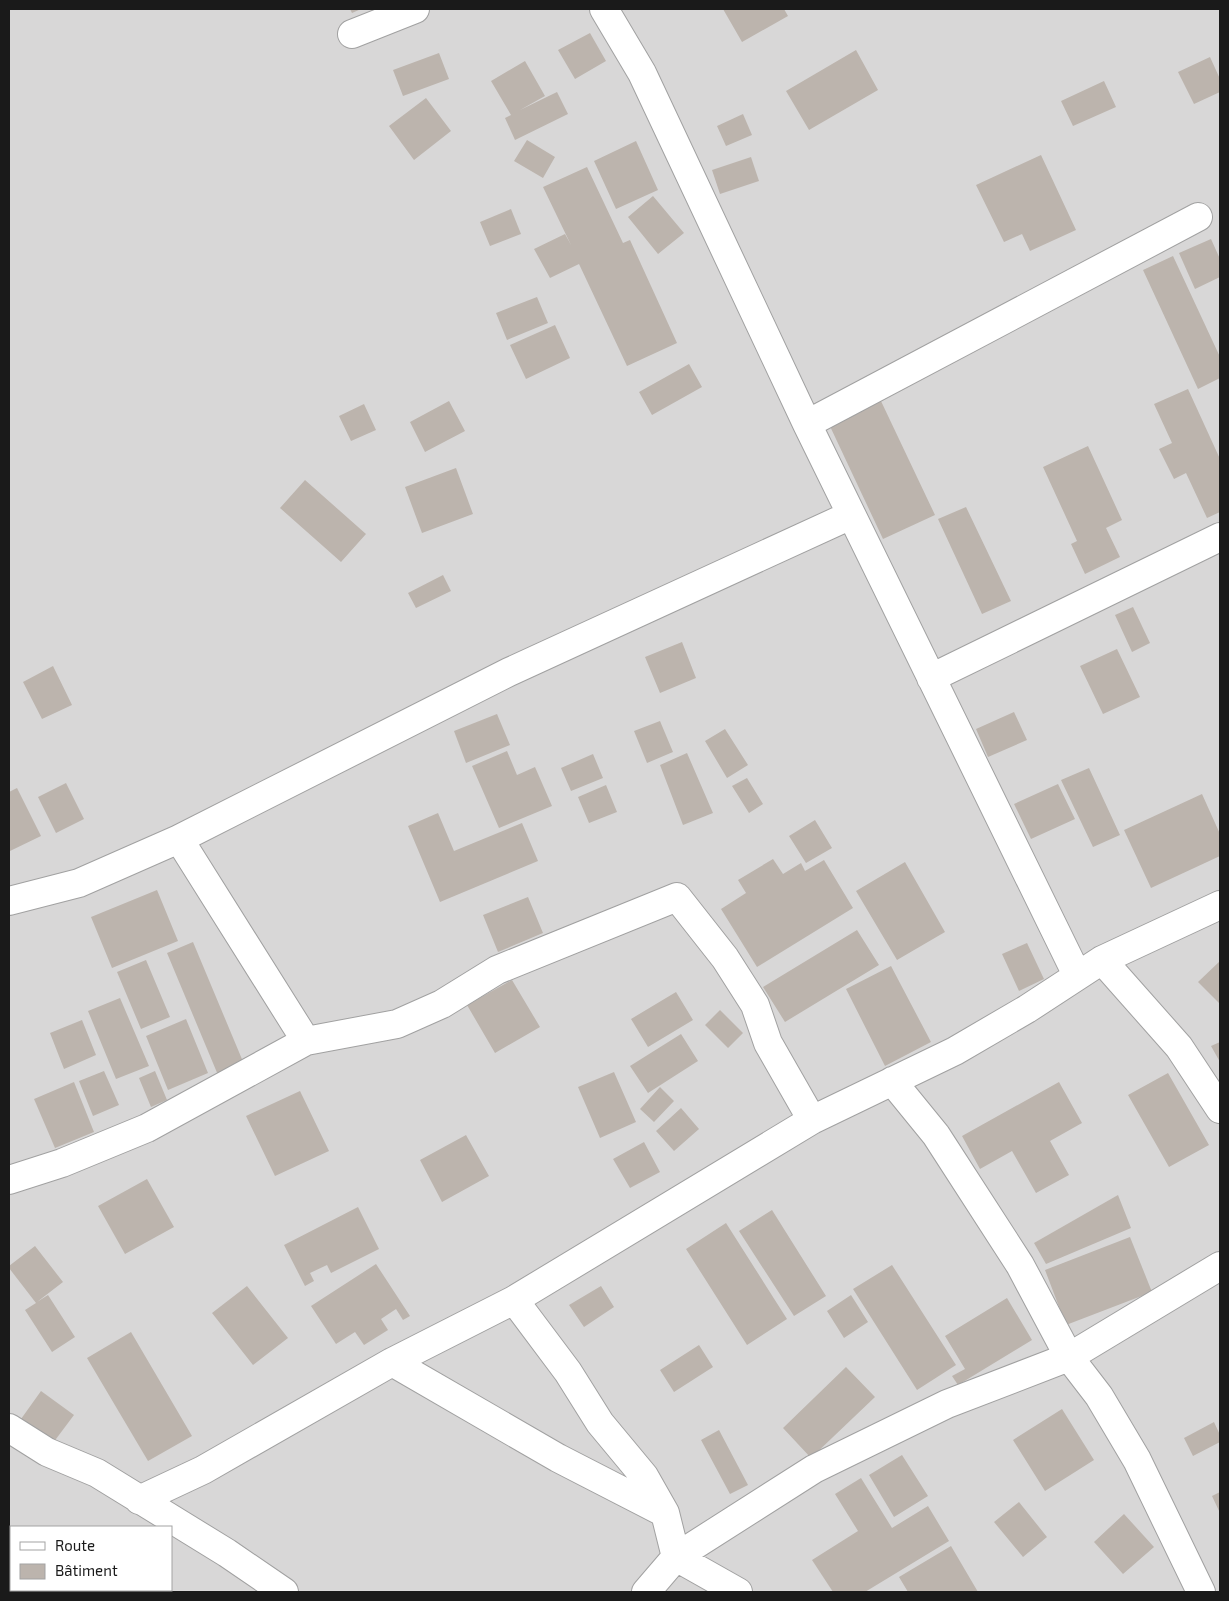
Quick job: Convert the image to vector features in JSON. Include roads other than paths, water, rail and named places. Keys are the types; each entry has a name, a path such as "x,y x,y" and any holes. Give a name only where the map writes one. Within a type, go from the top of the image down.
{"street":[{"path":"352,34 415,9"},
{"path":"604,9 642,73 807,424 1077,975"},
{"path":"807,424 1198,216"},
{"path":"9,901 79,883 179,839 509,672 851,515"},
{"path":"931,678 1220,537"},
{"path":"179,839 306,1042"},
{"path":"9,1180 62,1163 146,1128 306,1042 397,1024 442,1004 497,970 677,897 725,958 755,1005 768,1043 812,1120"},
{"path":"140,1500 203,1470 392,1362 514,1300 812,1120 955,1051 1027,1009 1102,960 1220,906"},
{"path":"1102,960 1179,1047 1220,1109"},
{"path":"892,1082 936,1135 1020,1265 1068,1357 1099,1396 1137,1460 1201,1592"},
{"path":"646,1592 676,1558 814,1469 947,1404 1068,1357 1220,1266"},
{"path":"514,1300 568,1372 600,1423 644,1476 666,1514 676,1558 738,1592"},
{"path":"392,1362 558,1458 666,1514"},
{"path":"9,1428 47,1452 97,1473 226,1553 284,1592"}]}
